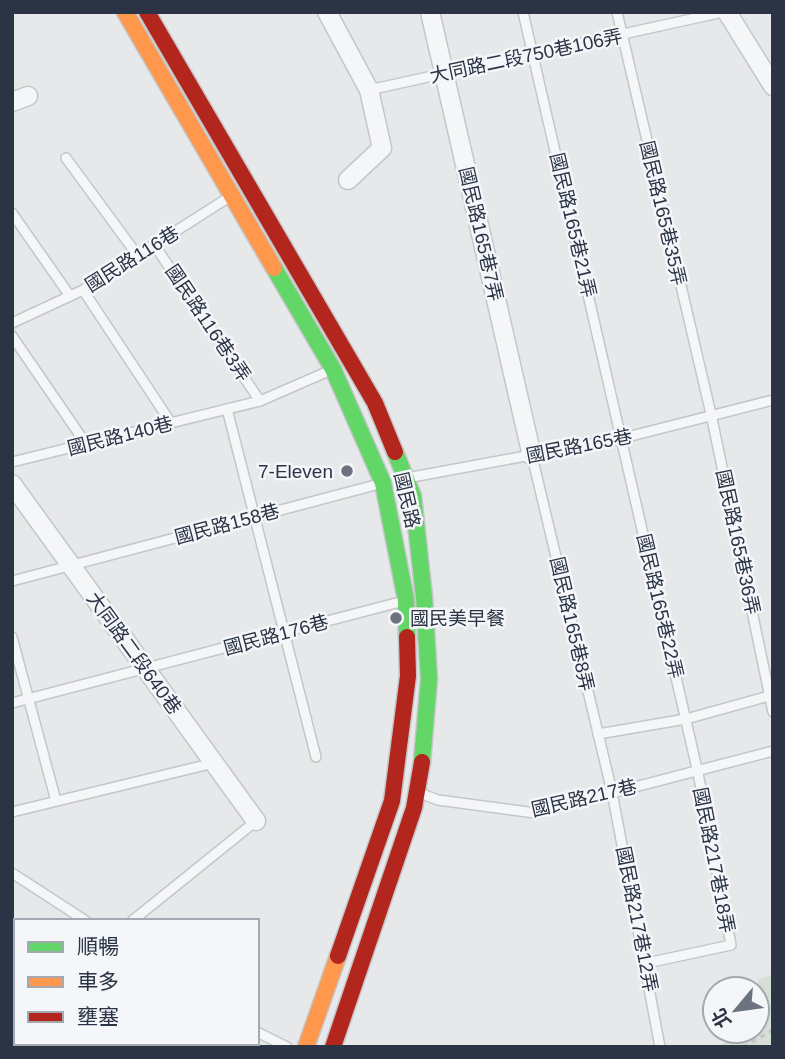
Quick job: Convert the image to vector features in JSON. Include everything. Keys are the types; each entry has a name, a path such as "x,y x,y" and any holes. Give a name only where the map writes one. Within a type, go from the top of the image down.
{"street":[{"name":"國民路","path":"125,12 333,369 383,483 406,600 408,676 395,787 306,1047"},
{"name":"國民路","path":"147,12 375,402 408,478 413,496 424,597 429,679 426,735 414,808 333,1047"},
{"path":"327,12 369,90 383,148 348,180"},
{"name":"國民路165巷7弄","path":"430,12 532,456"},
{"path":"725,12 773,86"},
{"name":"大同路二段640巷","path":"12,484 256,821"}],"lane":[{"name":"國民路165巷21弄","path":"523,12 623,438"},
{"name":"國民路165巷35弄","path":"617,12 711,414"},
{"name":"大同路二段750巷106弄","path":"369,90 725,12"},
{"path":"66,158 138,256"},
{"name":"國民路116巷","path":"12,323 83,290 248,187"},
{"path":"12,213 71,296"},
{"name":"國民路116巷3弄","path":"155,246 260,401"},
{"path":"83,290 171,423"},
{"path":"12,336 86,444"},
{"name":"國民路140巷","path":"12,462 260,401 333,369"},
{"name":"國民路165巷","path":"383,483 623,438 773,400"},
{"path":"228,409 316,757"},
{"name":"國民路165巷36弄","path":"711,414 773,712"},
{"name":"國民路165巷22弄","path":"623,438 698,773"},
{"name":"國民路165巷8弄","path":"532,456 612,792"},
{"name":"國民路158巷","path":"12,581 383,483"},
{"name":"國民路176巷","path":"12,703 406,600"},
{"path":"12,637 56,801"},
{"path":"598,734 686,719 769,696"},
{"name":"國民路217巷","path":"395,787 438,800 535,813 698,773 773,751"},
{"path":"12,812 214,763"},
{"name":"國民路217巷18弄","path":"647,963 731,945 698,773"},
{"name":"國民路217巷12弄","path":"612,792 647,963 660,1047"},
{"path":"134,919 256,821"},
{"path":"12,873 83,919"},
{"path":"259,1033 287,1047"}],"shaded area":[{"path":"773,974 773,1047 718,1047 771,1045 770,975"}],"traffic: fast":[{"path":"274,268 333,369 383,483 406,600 407,637"},
{"path":"395,452 413,496 424,597 429,679 422,762"}],"traffic: slow":[{"path":"125,12 274,268"},
{"path":"306,1047 338,956"}],"traffic: jam":[{"path":"147,12 375,403 395,452"},
{"path":"338,956 392,801 408,676 407,637"},
{"path":"333,1047 414,808 422,762"}],"place":[{"name":"7-Eleven","path":"347,471"},
{"name":"國民美早餐","path":"396,618"}]}
